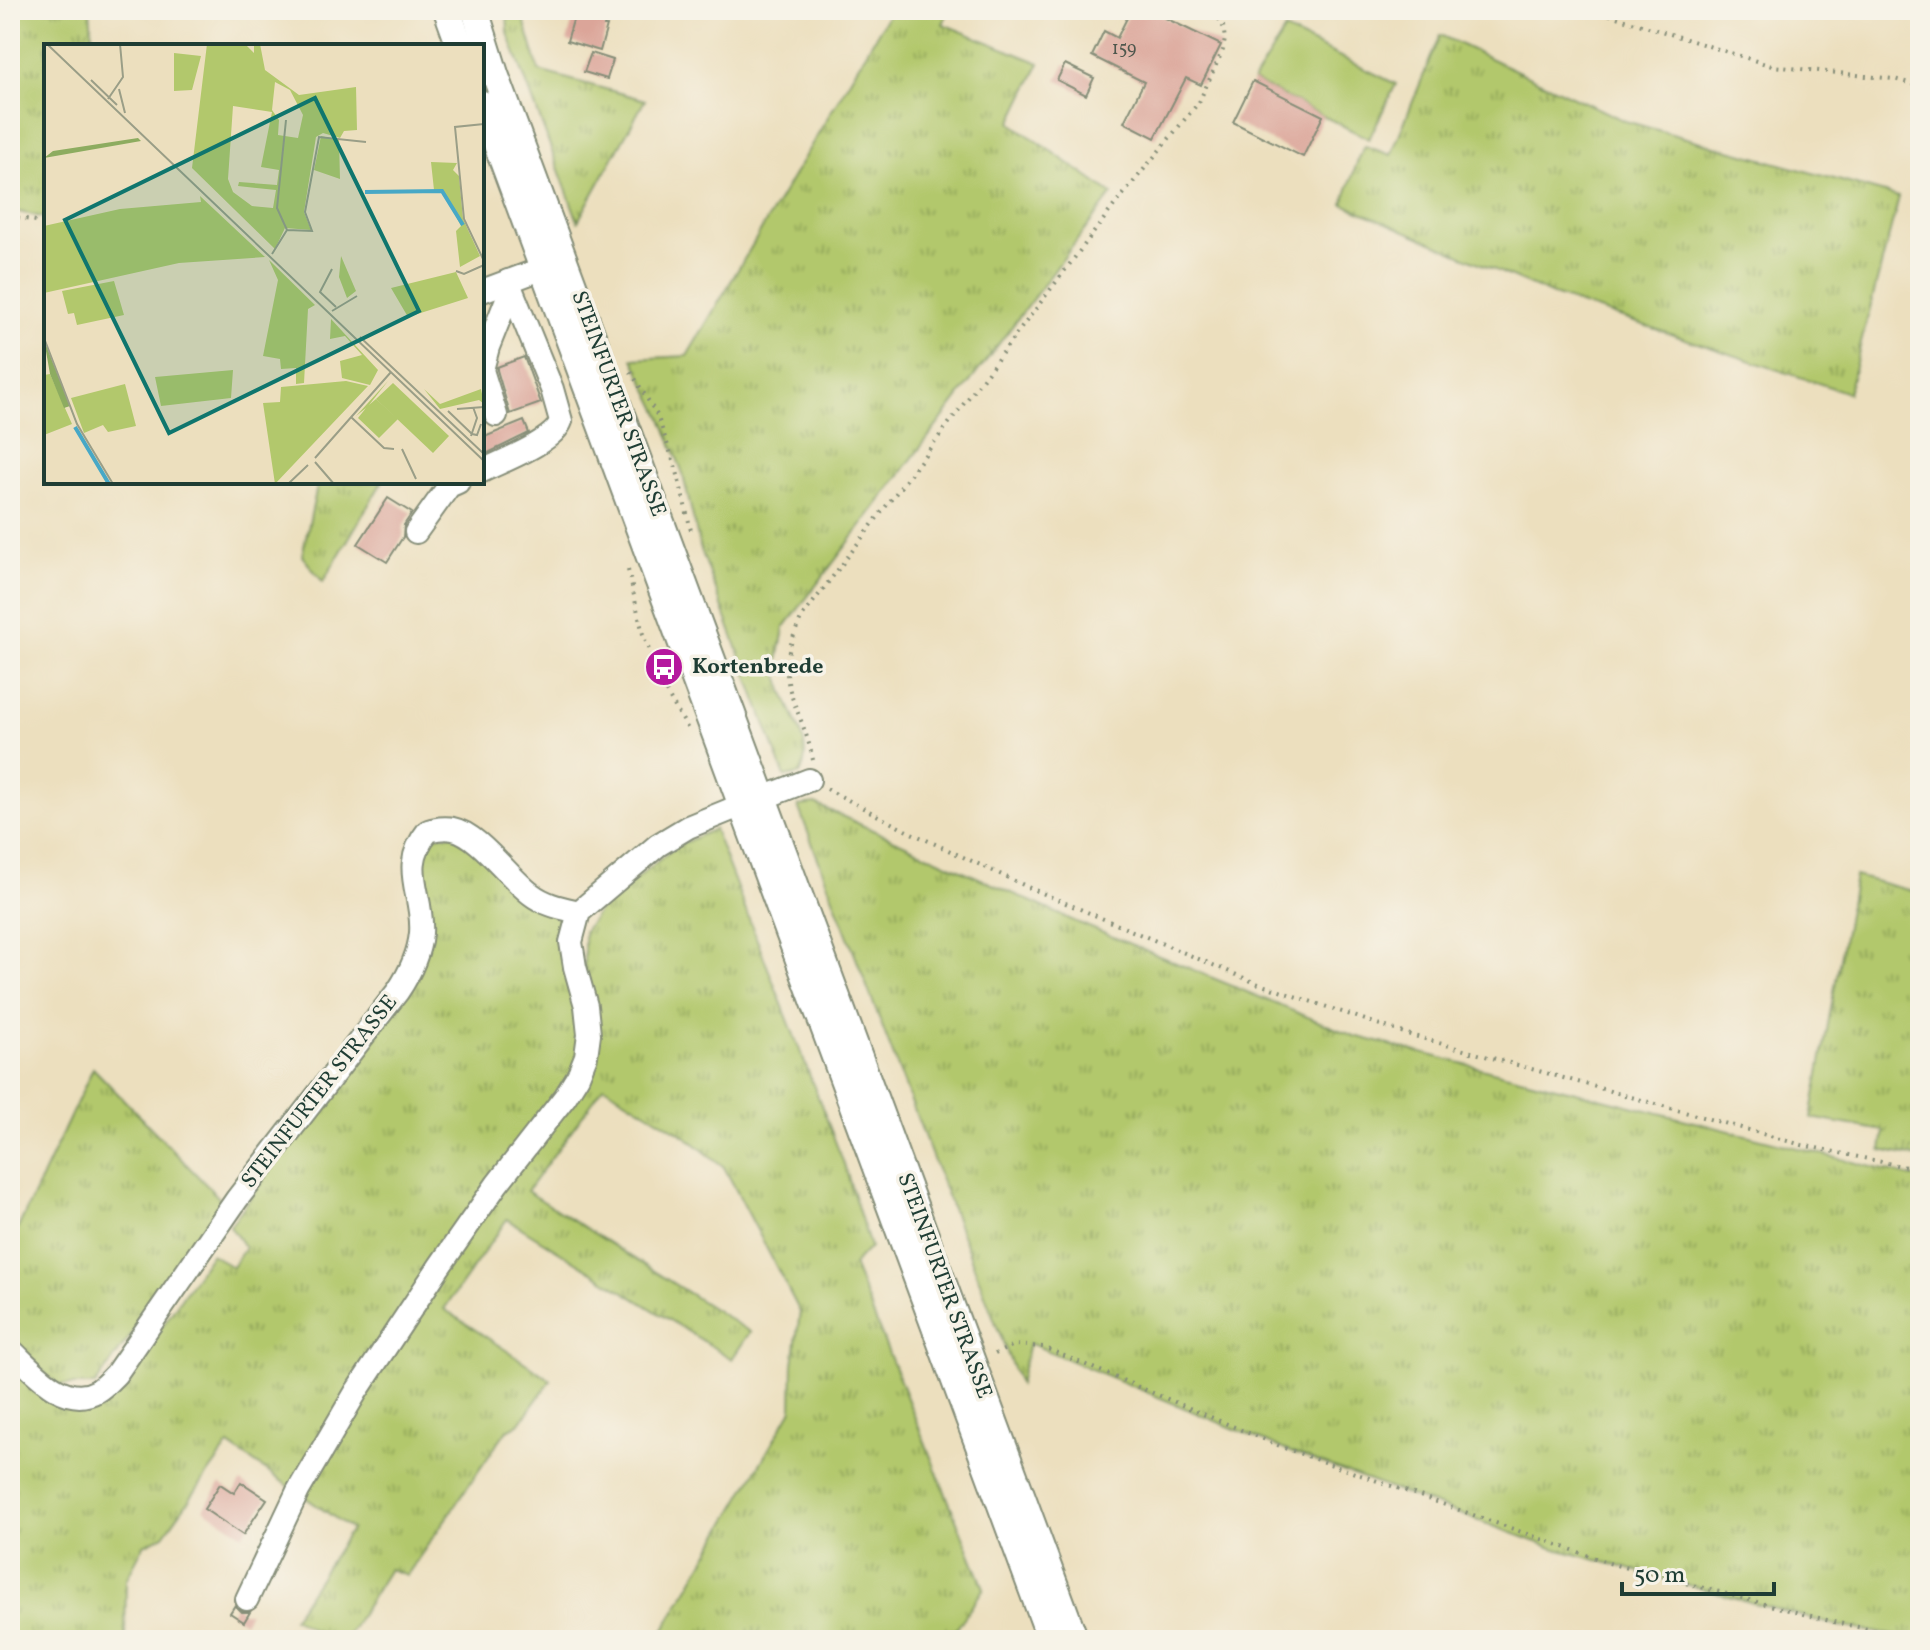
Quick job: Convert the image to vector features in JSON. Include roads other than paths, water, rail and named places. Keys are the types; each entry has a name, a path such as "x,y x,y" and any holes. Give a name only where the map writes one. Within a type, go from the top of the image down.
{"main road":[{"path":"447,10 459,44"},
{"name":"STEINFURTER STRASSE","path":"475,10 752,802 1051,1640"},
{"name":"STEINFURTER STRASSE","path":"484,109 598,415 752,802 1075,1640"}],"lane":[{"path":"484,291 510,285 544,268"},
{"path":"484,362 510,285"},
{"path":"510,285 552,389 561,425"},
{"path":"484,376 496,415"},
{"path":"561,425 571,427 598,415"},
{"path":"484,470 546,439 561,425"},
{"path":"416,532 454,484"},
{"path":"247,1599 298,1491 356,1392 463,1232 578,1076 586,1056 589,1034 586,1006 571,942 579,912 658,845 688,827 809,780"},
{"name":"STEINFURTER STRASSE","path":"10,1349 52,1386 66,1394 81,1397 98,1391 116,1374 237,1199 413,968 421,932 413,856 428,831 456,829 473,839 533,896 554,906 579,912"}],"place":[{"name":"Kortenbrede","path":"664,667"}]}
